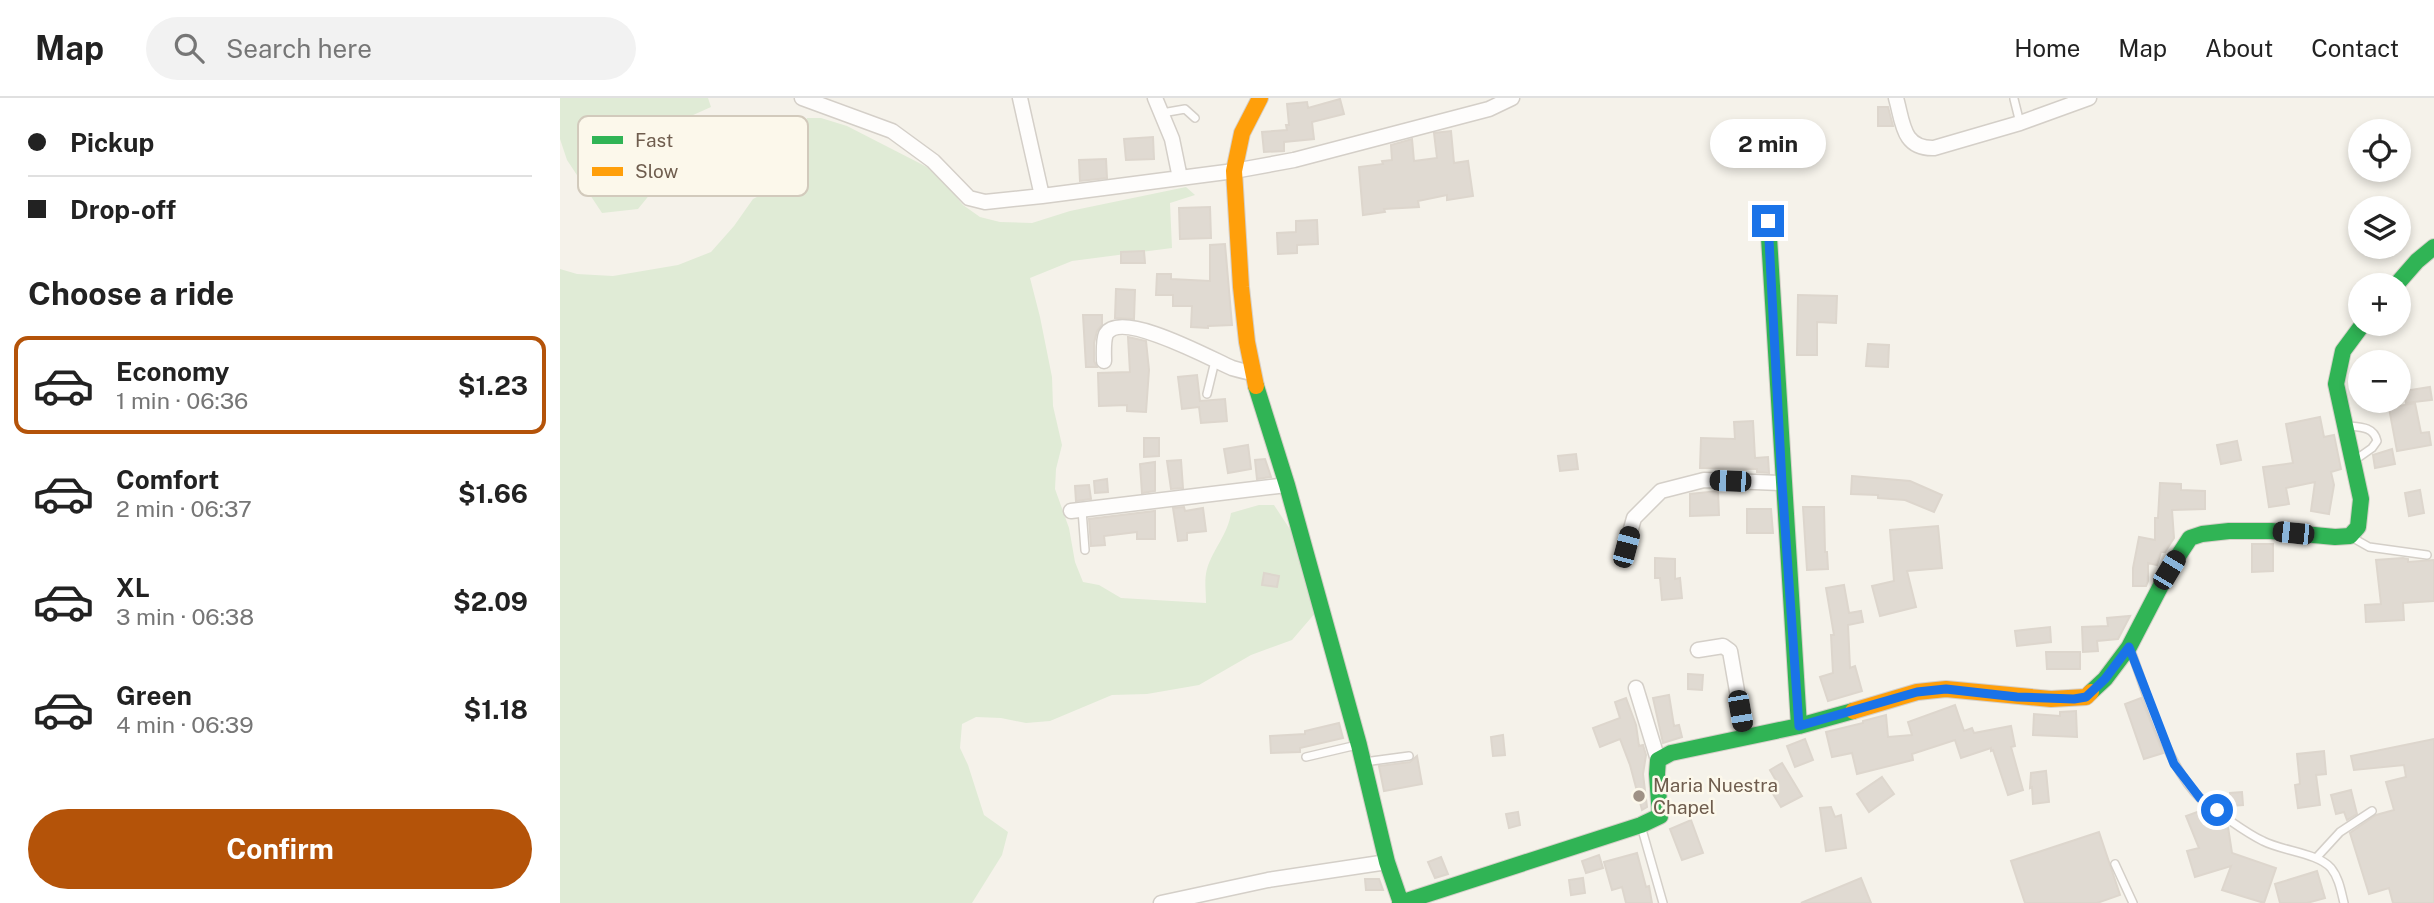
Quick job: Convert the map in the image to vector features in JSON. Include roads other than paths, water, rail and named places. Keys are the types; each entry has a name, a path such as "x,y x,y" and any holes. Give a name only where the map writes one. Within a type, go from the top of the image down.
{"street":[{"path":"802,98 892,131 933,161 969,198 977,201 1042,196 1234,171 1294,160 1489,110 1513,98"},
{"path":"1020,98 1042,196"},
{"path":"1156,98 1172,139 1180,178"},
{"path":"1260,98 1242,133 1234,171 1241,286 1253,373 1258,398 1287,485 1400,903 1641,825 1660,816 1662,806 1656,768 1658,761 1636,688"},
{"path":"1896,98 1910,141 1915,146 1924,148 1934,148 2020,123 2089,98"},
{"path":"1768,221 1799,726"},
{"path":"2406,273 2434,247"},
{"path":"1104,361 1105,336 1109,331 1149,331 1242,371 1253,373"},
{"path":"1658,761 1671,752 1799,726 1917,692 1946,689 2017,697 2086,697 2105,679 2129,647 2169,570 2190,538 2229,531 2350,536 2358,527 2361,499 2336,384 2344,346 2353,336"},
{"path":"1626,547 1634,518 1661,491 1704,480 1782,483"},
{"path":"1077,511 1287,485"},
{"path":"1698,650 1723,646 1730,651 1745,737"},
{"path":"1161,903 1268,880 1387,862"}],"lane":[{"path":"2014,99 2020,123"},
{"path":"1162,113 1185,108 1195,118"},
{"path":"1207,394 1215,360"},
{"path":"2345,425 2368,428 2376,436 2377,441 2372,448 2353,461"},
{"path":"1077,511 1085,550"},
{"path":"2350,536 2369,547 2427,555"},
{"path":"2129,647 2174,764 2200,798 2263,841 2294,853 2317,857 2332,869 2340,884 2344,903"},
{"path":"1307,757 1359,745"},
{"path":"1363,762 1409,755"},
{"path":"2317,857 2340,832 2372,811"},
{"path":"1641,825 1663,903"},
{"path":"2115,864 2133,903"}],"place":[{"name":"Maria Nuestra Chapel","path":"1639,796"}]}
